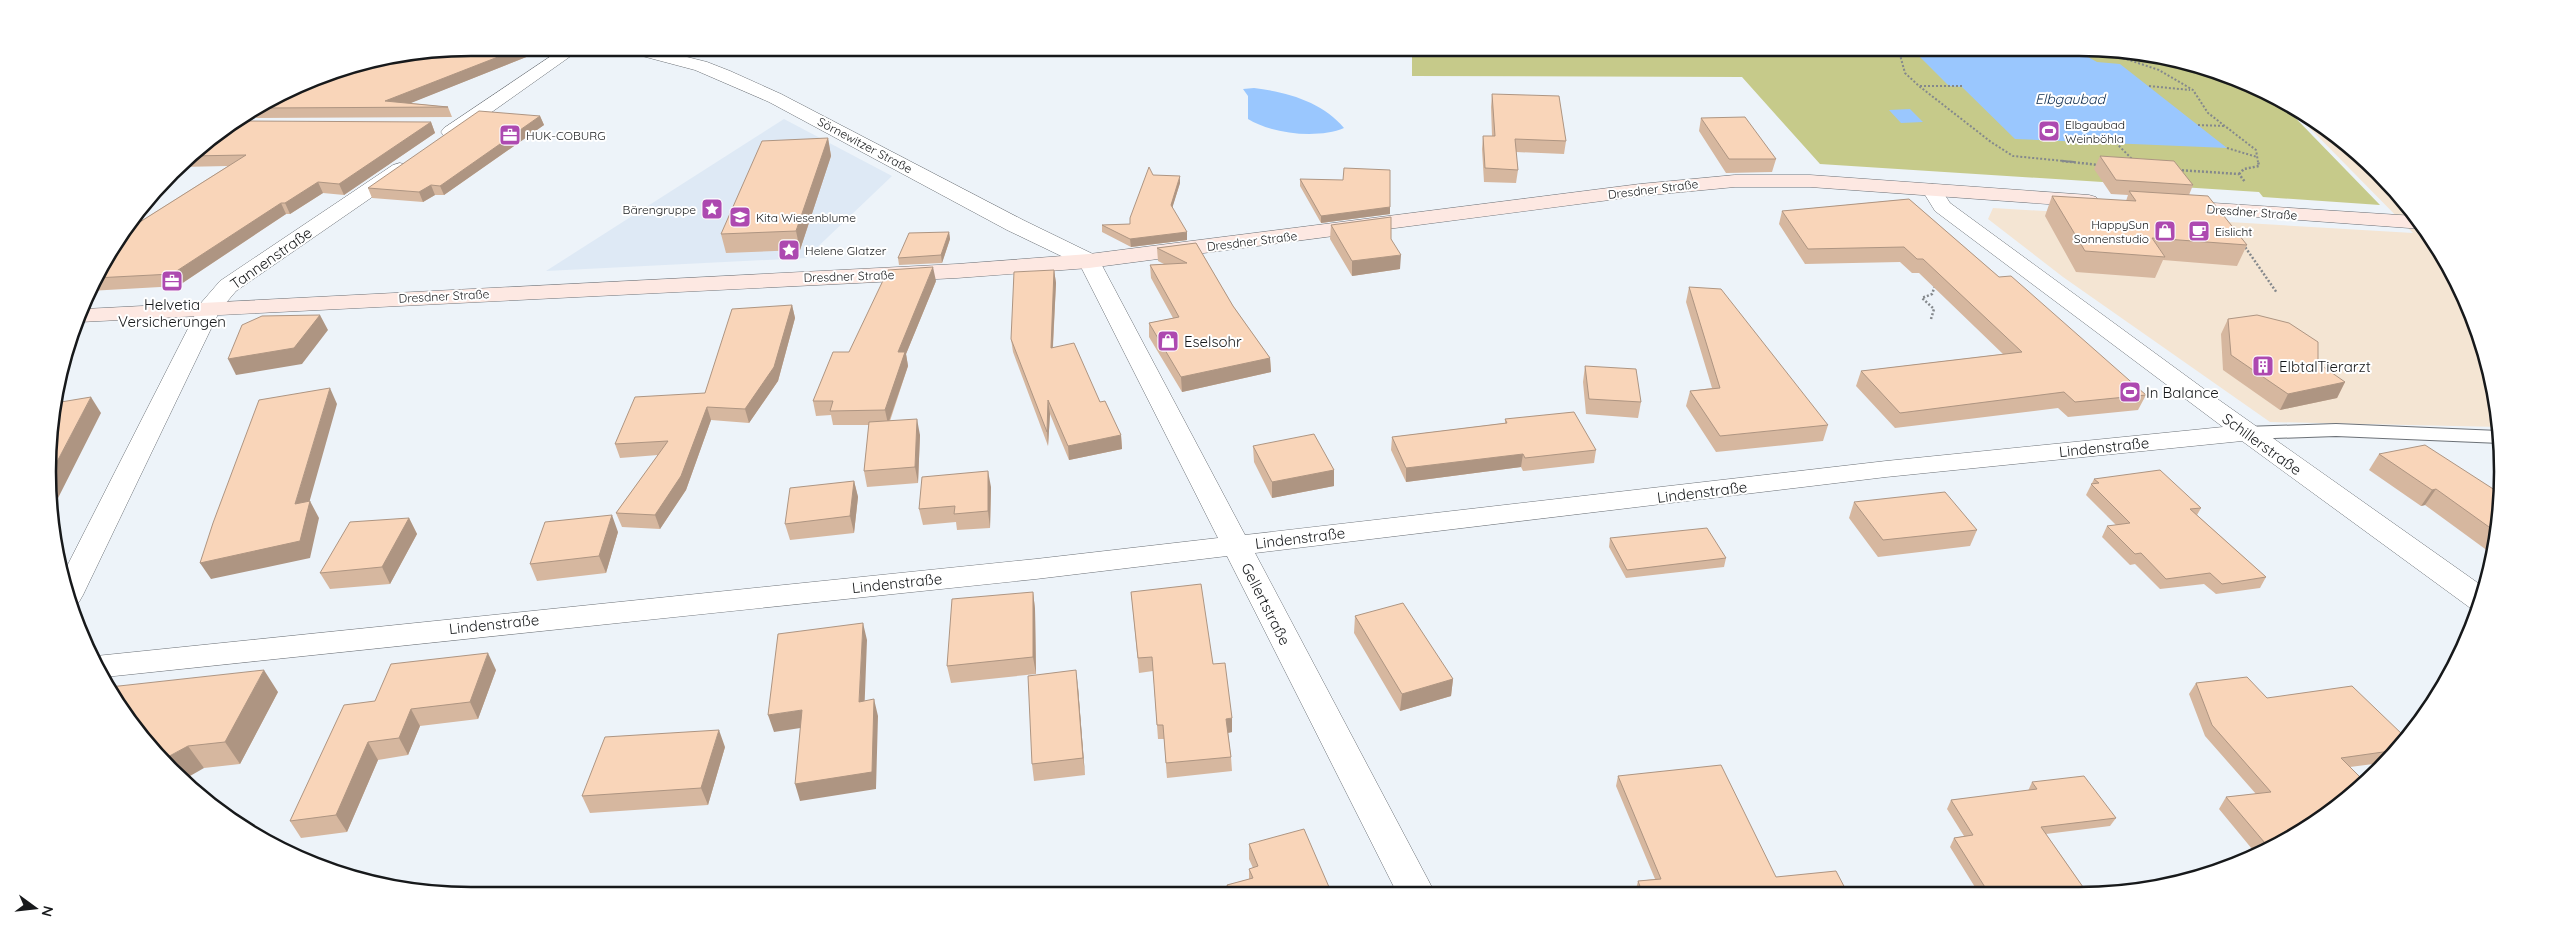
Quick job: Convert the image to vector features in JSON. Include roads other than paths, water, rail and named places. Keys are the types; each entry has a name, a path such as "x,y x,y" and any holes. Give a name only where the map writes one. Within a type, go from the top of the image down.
{"main road":[{"name":"Dresdner Straße","path":"87,316 957,271 1089,261 1702,183 1771,180 2107,202"},
{"name":"Dresdner Straße","path":"2165,206 2410,222"}],"street":[{"path":"434,134 461,125 562,56"},
{"name":"Sörnewitzer Straße","path":"663,56 724,74 784,103 1015,225 1089,261"},
{"name":"Tannenstraße","path":"72,586 209,308 228,286 413,159"},
{"name":"Schillerstraße","path":"1932,190 1942,207 2245,433 2475,596"},
{"name":"Gellertstraße","path":"1089,261 1413,887"},
{"name":"Lindenstraße","path":"105,666 1036,569 1886,469 2245,433"}],"lane":[{"name":"Lindenstraße","path":"2245,433 2336,430 2492,437"}],"water":[{"name":"Elbgaubad","path":"1919,56 2088,57 2097,62 2120,64 2227,148 2015,139 1962,87 1949,86"},
{"path":"1254,88 1279,92 1304,100 1326,111 1344,128 1309,134 1282,131 1258,124 1248,119 1248,96 1243,89"},
{"path":"1910,109 1923,122 1901,123 1889,110"}],"place":[{"name":"Elbgaubad Weinböhla","path":"2049,131"},
{"name":"HUK-COBURG","path":"510,135"},
{"name":"Bärengruppe","path":"712,209"},
{"name":"Kita Wiesenblume","path":"740,217"},
{"name":"HappySun Sonnenstudio","path":"2165,231"},
{"name":"Eislicht","path":"2199,231"},
{"name":"Helene Glatzer","path":"789,250"},
{"name":"Helvetia Versicherungen","path":"172,281"},
{"name":"Eselsohr","path":"1168,341"},
{"name":"ElbtalTierarzt","path":"2263,366"},
{"name":"In Balance","path":"2130,392"}]}
